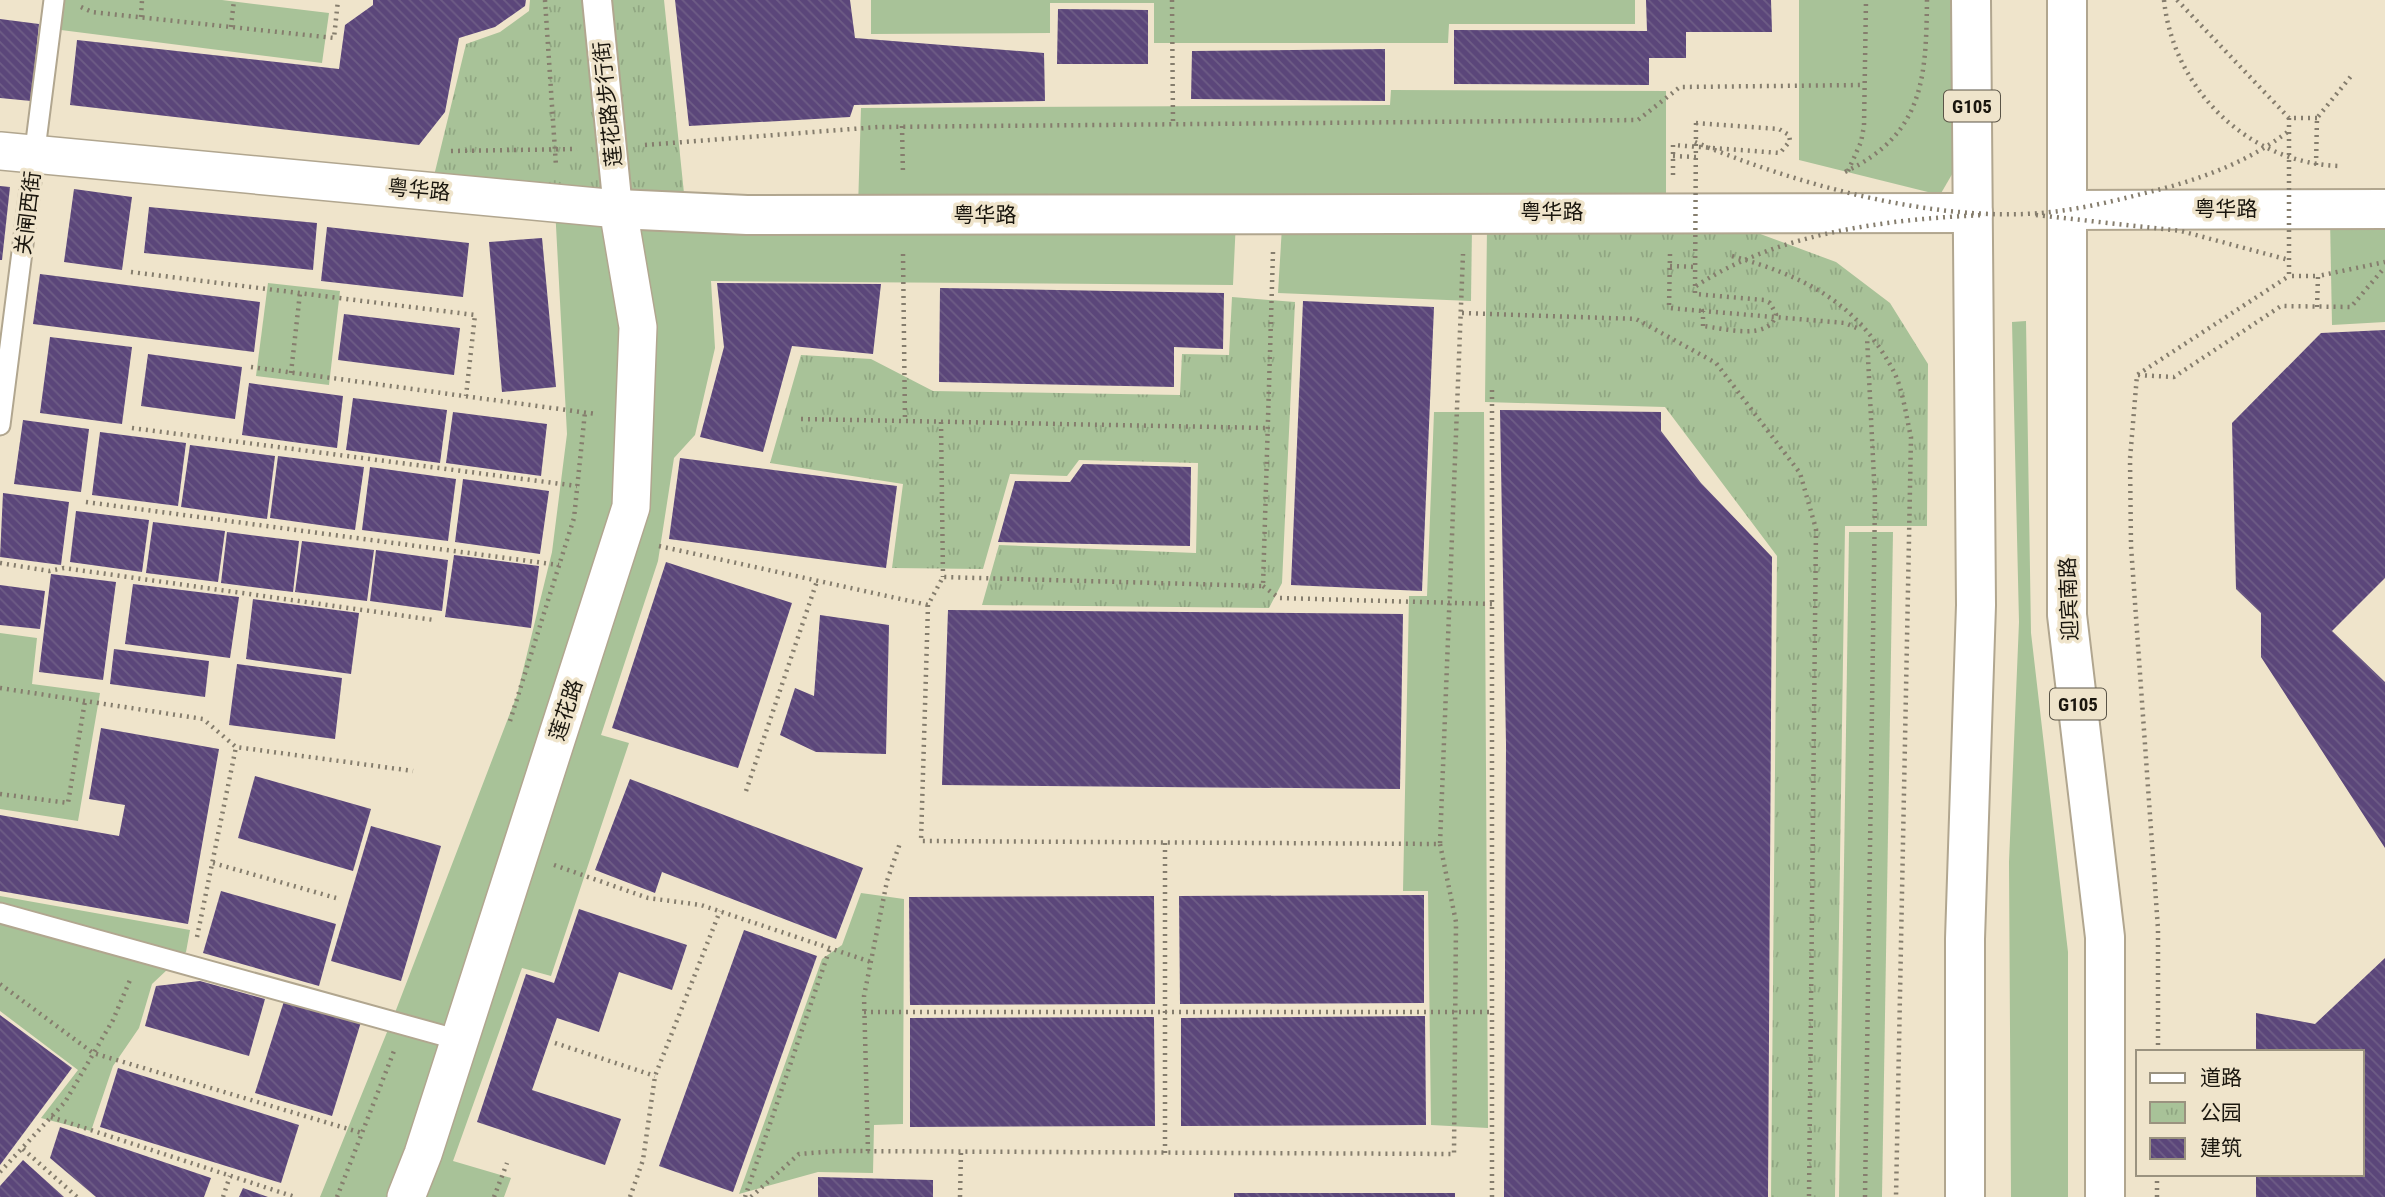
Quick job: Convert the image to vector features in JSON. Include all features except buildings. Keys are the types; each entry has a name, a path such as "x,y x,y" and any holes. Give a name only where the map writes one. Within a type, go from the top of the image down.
{"main road":[{"name":"G105","path":"1965,1197 1965,939 1976,605 1971,0"},
{"name":"迎宾南路","path":"2067,0 2067,615 2105,937 2105,1197"},
{"name":"粤华路","path":"618,208 747,215 903,233 1274,213 1464,212 1668,203 1973,213"},
{"name":"粤华路","path":"2067,210 2385,209"}],"street":[{"name":"莲花路步行街","path":"597,0 618,208"},
{"name":"粤华路","path":"18,154 618,208"},
{"name":"莲花路","path":"406,1197 631,507 638,327 618,208"}],"lane":[{"name":"关闸西街","path":"0,425 18,154 54,0"},
{"path":"0,913 459,1040"}],"path":[{"path":"141,17 142,0"},
{"path":"231,27 234,0"},
{"path":"75,4 92,12 334,38 338,0"},
{"path":"545,0 559,202"},
{"path":"1172,0 1173,122"},
{"path":"1847,172 1861,142 1866,0"},
{"path":"1838,174 1847,172 1876,154 1900,129 1916,106 1926,59 1927,0"},
{"path":"2164,0 2166,20 2178,57 2195,86 2219,114 2252,142 2316,165 2342,166"},
{"path":"2177,0 2289,118 2289,276"},
{"path":"2316,165 2318,118 2352,75"},
{"path":"451,151 613,148 902,126 1638,120 1680,87 1864,85"},
{"path":"2289,118 2318,118"},
{"path":"1703,311 1703,326 1759,331 1771,325 1776,314 1770,303 1764,300 1695,294 1696,286 1696,157 1695,142 1696,123 1779,129 1789,135 1788,147 1780,153 1735,150 1673,145 1668,203 1669,308 1703,311 1845,323 1867,334"},
{"path":"902,126 905,421"},
{"path":"1696,286 1740,262 1842,232 1917,219 2080,208 2189,181 2252,155 2290,130"},
{"path":"1695,142 1785,176 1852,192 1929,207 2181,231 2290,260"},
{"path":"1673,156 1696,157"},
{"path":"889,176 916,175"},
{"path":"1668,203 1699,177"},
{"path":"1763,177 1815,177"},
{"path":"1668,203 1703,250"},
{"path":"751,1197 799,1154 868,1151 1454,1154 1456,922 1440,844 1464,212"},
{"path":"1263,586 1274,213"},
{"path":"890,251 903,233"},
{"path":"903,233 917,251"},
{"path":"1722,254 1778,269 1810,283 1834,299 1867,334 1894,371 1911,437 1896,1197"},
{"path":"2137,375 2289,276 2318,276 2385,264"},
{"path":"2137,375 2174,377 2281,306 2351,307 2385,264"},
{"path":"1670,266 1696,267"},
{"path":"131,272 475,315 466,396"},
{"path":"2317,307 2318,276"},
{"path":"291,373 300,293"},
{"path":"1462,313 1636,319 1716,363 1800,473 1816,528 1809,1197"},
{"path":"1866,1197 1875,499 1867,334"},
{"path":"251,367 635,418"},
{"path":"2137,375 2130,459 2131,546 2158,929 2158,1050"},
{"path":"1492,389 1492,1197"},
{"path":"510,721 573,518 585,412"},
{"path":"801,419 1268,428"},
{"path":"941,422 943,577 928,605 920,841 1440,844"},
{"path":"132,428 577,486"},
{"path":"86,502 559,565"},
{"path":"621,538 928,605"},
{"path":"0,563 49,571 64,568 434,620"},
{"path":"943,577 1263,586 1279,598 1492,604"},
{"path":"746,791 817,581"},
{"path":"0,688 203,719 236,747 413,771"},
{"path":"0,794 68,803 85,701"},
{"path":"191,966 236,747"},
{"path":"868,1151 864,996 887,881 900,843"},
{"path":"1165,843 1165,1153"},
{"path":"520,853 648,898 701,905 871,962"},
{"path":"212,863 336,898"},
{"path":"630,1197 643,1160 655,1076 720,911"},
{"path":"745,1197 830,948"},
{"path":"0,1172 65,1102 113,1020 142,952"},
{"path":"0,984 93,1053 362,1133"},
{"path":"864,1012 1492,1012"},
{"path":"337,1197 404,1025"},
{"path":"555,1043 655,1076"},
{"path":"51,1117 295,1197"},
{"path":"22,1149 77,1197"},
{"path":"960,1197 961,1152"},
{"path":"494,1197 507,1163"},
{"path":"223,1197 230,1176"},
{"path":"2157,1176 2157,1197"}],"green space":[{"path":"65,0 222,0 329,13 322,63 61,30"},
{"path":"530,0 664,0 685,203 432,184 466,44 500,32 529,11"},
{"path":"871,0 1635,0 1635,24 1449,24 1448,43 1154,43 1154,3 1050,3 1050,33 871,34"},
{"path":"1799,0 1958,0 1958,164 1940,195 1799,160"},
{"path":"1391,90 1666,91 1666,206 858,208 861,108 1390,105"},
{"path":"555,207 1236,220 1233,285 711,281 715,348 695,435 674,458 658,561 601,735 629,743 551,976 522,968 453,1161 511,1178 504,1197 320,1197 396,1010 517,695 552,552 567,434"},
{"path":"2330,218 2385,218 2385,322 2332,325"},
{"path":"1487,226 1744,228 1836,262 1890,303 1928,364 1927,526 1845,526 1835,1197 1771,1197 1777,556 1665,407 1485,402"},
{"path":"1282,227 1472,227 1471,301 1278,293"},
{"path":"268,283 340,291 329,385 256,376"},
{"path":"1232,297 1295,302 1282,583 1269,608 982,605 999,545 1196,553 1198,463 1079,460 1067,476 1010,474 983,569 892,568 903,484 770,463 801,355 871,359 933,391 1180,395 1182,354 1229,355"},
{"path":"2026,321 2031,633 2068,952 2068,1197 2011,1197 2009,862 2019,622 2012,322"},
{"path":"1434,412 1484,412 1488,1128 1431,1125 1428,891 1403,891 1409,596 1427,596"},
{"path":"1849,532 1893,532 1882,1197 1839,1197"},
{"path":"0,633 37,638 32,684 100,693 78,821 0,809"},
{"path":"861,893 904,899 903,1124 874,1125 873,1173 818,1172 739,1194 822,959 842,945"},
{"path":"0,896 190,930 186,952 152,984 139,1028 113,1066 91,1131 41,1118 78,1070 0,1011"}]}
